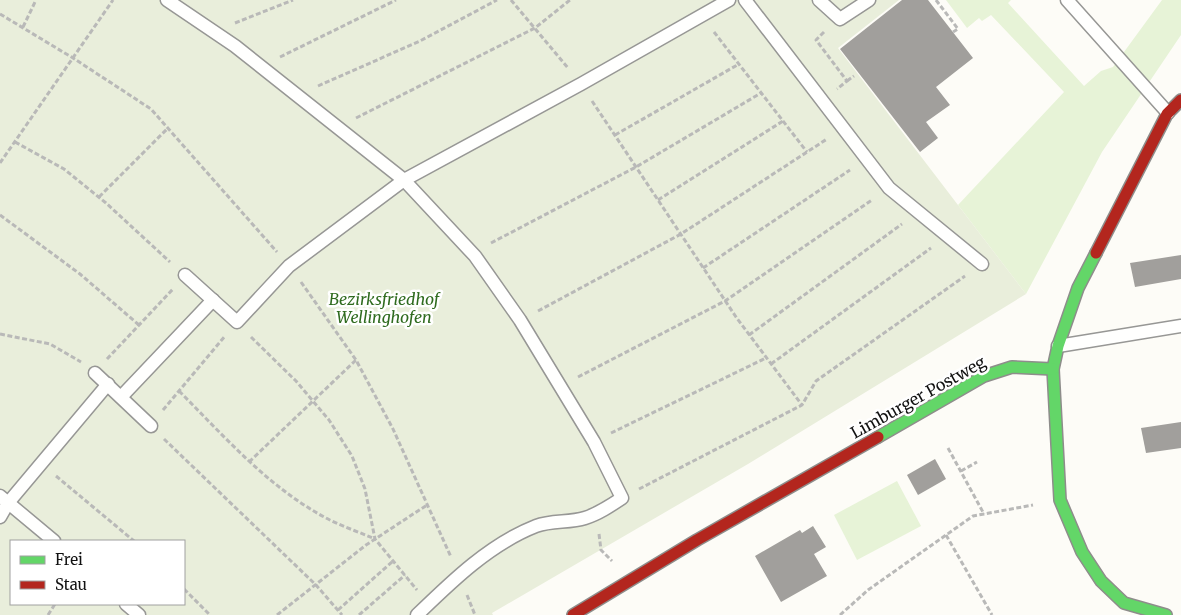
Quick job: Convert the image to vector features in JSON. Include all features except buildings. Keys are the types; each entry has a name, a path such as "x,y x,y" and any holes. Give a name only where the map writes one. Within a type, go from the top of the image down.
{"street":[{"path":"1166,615 1124,603 1101,581 1082,552 1060,500 1056,446 1054,369 1058,346 1078,288 1168,113 1181,100"},
{"name":"Limburger Postweg","path":"573,615 984,376 1012,367 1054,369"}],"lane":[{"path":"167,0 261,67 404,180 472,253 520,320 594,442 622,498 596,514 583,519 561,520 536,526 508,540 459,575 416,615"},
{"path":"185,275 237,322 289,266 404,180 581,84 729,0"},
{"path":"745,0 889,188 982,264"},
{"path":"819,0 840,19 868,0"},
{"path":"1067,0 1168,113"},
{"path":"121,397 213,300"},
{"path":"1058,346 1181,326"},
{"path":"95,373 151,426"},
{"path":"0,517 4,499 41,464 108,384"},
{"path":"1043,446 1056,446"},
{"path":"4,499 53,540"},
{"path":"127,605 139,615"}],"path":[{"path":"22,28 36,0"},
{"path":"0,163 114,0"},
{"path":"214,32 293,0"},
{"path":"261,67 396,0"},
{"path":"297,95 420,41 497,0"},
{"path":"512,0 581,84 749,335 802,405"},
{"path":"337,127 535,28 570,0"},
{"path":"936,0 958,29 953,32"},
{"path":"0,14 73,58 151,109 289,266 356,360 393,429 475,615"},
{"path":"702,16 807,152"},
{"path":"840,19 816,40 847,81"},
{"path":"615,135 739,64"},
{"path":"823,100 854,76"},
{"path":"472,253 636,167 761,93"},
{"path":"658,200 783,121"},
{"path":"98,197 168,128"},
{"path":"520,320 681,234 844,128"},
{"path":"0,334 50,344 78,359 95,373 185,275 64,169 15,142"},
{"path":"703,268 867,159"},
{"path":"560,386 726,301 889,188"},
{"path":"749,335 918,212"},
{"path":"0,215 80,274 139,325"},
{"path":"771,364 948,236"},
{"path":"622,498 802,405 816,381 982,264"},
{"path":"342,615 316,585 151,426 237,322 329,420 352,456 365,489 376,539 428,604"},
{"path":"594,442 766,358"},
{"path":"249,462 356,360"},
{"path":"179,391 249,462 291,497 326,518 376,539"},
{"path":"948,448 984,514"},
{"path":"961,472 977,462"},
{"path":"41,464 133,540"},
{"path":"840,615 868,590 973,516 1060,500"},
{"path":"277,615 376,539 427,504"},
{"path":"596,514 601,550 616,566 626,583"},
{"path":"946,535 992,615"},
{"path":"338,610 393,561"},
{"path":"359,615 405,575"},
{"path":"185,590 210,615"}],"green space":[{"name":"Bezirksfriedhof Wellinghofen","path":"0,0 899,0 838,48 1026,294 748,464 492,613 493,615 0,615"},
{"path":"946,0 1011,0 1008,3 1084,86 1101,71 1113,67 1162,0 1181,0 1181,35 1102,152 1026,294 958,205 1064,92 991,15 982,21 979,18 967,28"},
{"path":"897,481 921,526 857,560 834,515"}],"traffic: fast":[{"path":"1096,253 1078,288 1058,346 1053,369 1060,500 1082,552 1101,581 1124,603 1166,615"},
{"path":"878,437 984,376 1012,367 1053,369"}],"traffic: jam":[{"path":"1096,253 1167,114 1181,100"},
{"path":"573,615 697,540 878,437"}]}
